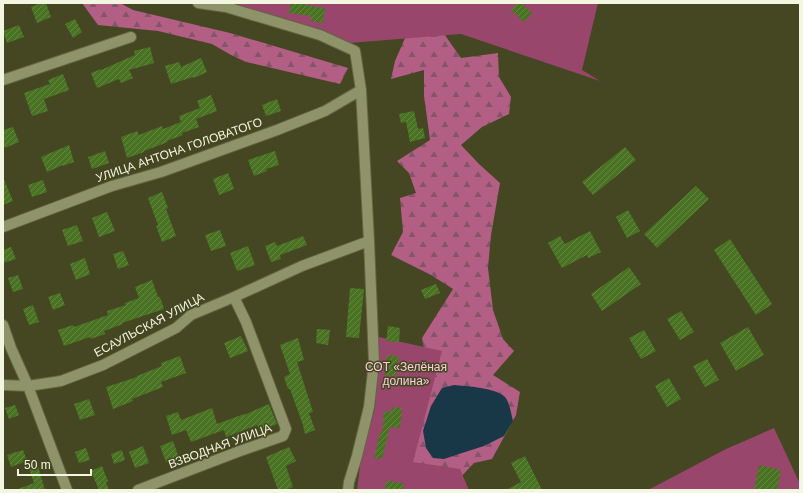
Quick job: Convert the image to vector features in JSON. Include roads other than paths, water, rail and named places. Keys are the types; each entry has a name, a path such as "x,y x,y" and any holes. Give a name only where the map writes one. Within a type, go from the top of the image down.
{"street":[{"path":"198,3 226,7 320,35 355,51 361,90 374,362 369,407 348,490"},
{"path":"3,80 130,37"},
{"name":"УЛИЦА АНТОНА ГОЛОВАТОГО","path":"3,227 112,186 161,172 277,130 325,111 361,90"},
{"name":"ЕСАУЛЬСКАЯ УЛИЦА","path":"3,385 28,386 61,381 103,365 176,328 191,315 302,266 369,241"},
{"name":"ВЗВОДНАЯ УЛИЦА","path":"138,490 283,436 286,429 246,322 234,297"},
{"path":"3,325 68,490"}],"water":[{"path":"454,385 481,388 501,394 505,397 508,403 513,421 504,436 484,446 444,459 433,458 426,448 423,431 431,406 442,388"}],"park label":[{"name":"СОТ «Зелёная долина»","path":"406,374"}]}
